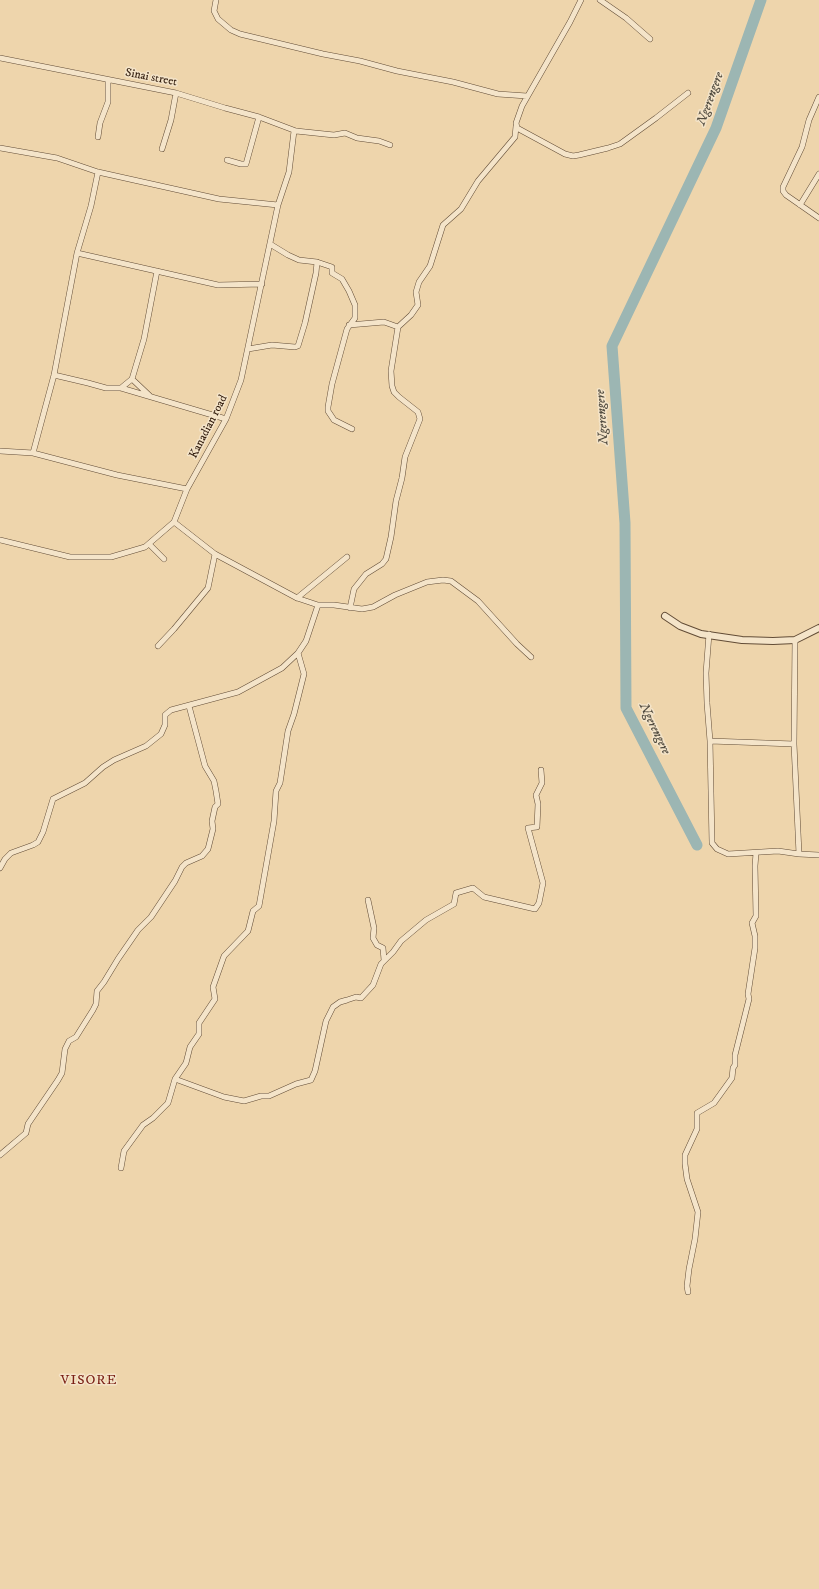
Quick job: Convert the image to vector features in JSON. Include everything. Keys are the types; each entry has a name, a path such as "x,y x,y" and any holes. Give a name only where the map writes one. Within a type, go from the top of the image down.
{"street":[{"path":"216,0 214,11 218,19 231,30 240,34 323,54 360,61 397,71 453,82 498,94 527,96"},
{"path":"350,608 354,588 366,574 382,564 386,558 406,451 420,418 418,412 394,392 392,386 391,371 398,327 411,315 418,305 416,292 419,282 430,266 443,225 461,209 478,180 515,137 517,119 527,96 581,0"},
{"path":"600,0 626,18 650,39"},
{"name":"Sinai street","path":"0,58 176,93 259,117 294,130 334,135 345,133 356,138 379,141 390,145"},
{"path":"98,137 100,123 108,102 108,80"},
{"path":"162,149 171,120 176,93"},
{"path":"516,125 520,130 565,154 573,156 579,155 620,144 688,93"},
{"path":"819,97 809,120 802,147 783,187 786,195 819,218"},
{"path":"227,160 246,164 259,117"},
{"name":"Kanadian road","path":"0,540 70,557 111,557 139,549 149,544 174,522 187,489 226,419 241,380 278,205 289,172 294,130"},
{"path":"0,148 57,158 98,172 219,199 278,205"},
{"path":"33,453 54,375 77,253 91,206 98,172"},
{"path":"800,205 819,174"},
{"path":"270,244 288,256 299,260 317,262 332,267 332,273 342,279 349,291 355,305 356,315 349,325 332,384 328,411 334,420 352,429"},
{"path":"77,253 218,285 262,284"},
{"path":"248,350 272,346 298,346 305,323 317,262"},
{"path":"121,388 132,379 144,339 157,271"},
{"path":"349,325 384,322 398,327"},
{"path":"54,375 106,388 121,388 226,419"},
{"path":"132,379 152,398"},
{"path":"0,451 33,453 117,475 187,489"},
{"path":"174,522 215,554 297,598 318,605 334,605 362,609 373,607 421,584 439,580 448,580 457,584 478,601 517,644 531,657"},
{"path":"149,544 164,559"},
{"path":"158,646 208,588 215,554"},
{"path":"297,598 347,557"},
{"path":"0,868 5,859 11,853 38,842 43,832 53,799 85,783 103,767 114,760 124,757 146,746 161,734 165,725 165,715 171,710 238,692 282,668 298,653 306,641 318,605"},
{"path":"665,616 689,630 701,634 759,641 795,640 819,628"},
{"path":"709,634 706,673 710,741 712,843 717,849 728,854 778,851 819,855"},
{"path":"795,640 794,744 799,854"},
{"path":"121,1168 124,1151 143,1125 153,1118 168,1103 175,1079 186,1063 190,1047 199,1034 200,1023 215,999 213,986 224,956 248,931 253,910 259,906 274,821 276,791 280,783 288,731 304,674 298,653"},
{"path":"0,1155 26,1133 28,1124 58,1080 62,1073 65,1049 69,1041 76,1037 93,1010 96,1004 97,991 118,959 138,930 151,917 175,881 182,867 186,863 202,856 208,849 213,829 212,821 215,807 218,804 214,781 205,766 189,706"},
{"path":"710,741 794,744"},
{"path":"175,1079 224,1097 244,1101 261,1096 269,1096 296,1084 311,1080 315,1071 316,1060 326,1021 332,1008 340,1002 351,998 361,998 373,985 384,960 393,952 404,938 426,920 454,904 456,893 461,890 473,888 484,897 533,909 536,908 540,900 543,883 528,828 537,827 538,804 536,795 542,783 541,770"},
{"path":"688,1292 687,1286 689,1269 695,1239 698,1212 687,1179 685,1155 697,1129 697,1113 714,1103 732,1078 733,1068 736,1065 735,1055 749,999 748,994 755,948 755,936 752,923 756,916 756,853"},
{"path":"368,900 374,928 373,938 377,945 383,948 384,960"}],"waterway":[{"name":"Ngerengere","path":"697,845 626,708 625,523 612,346 716,128 761,0"}],"district":[{"name":"VISORE","path":"89,1381"}]}
